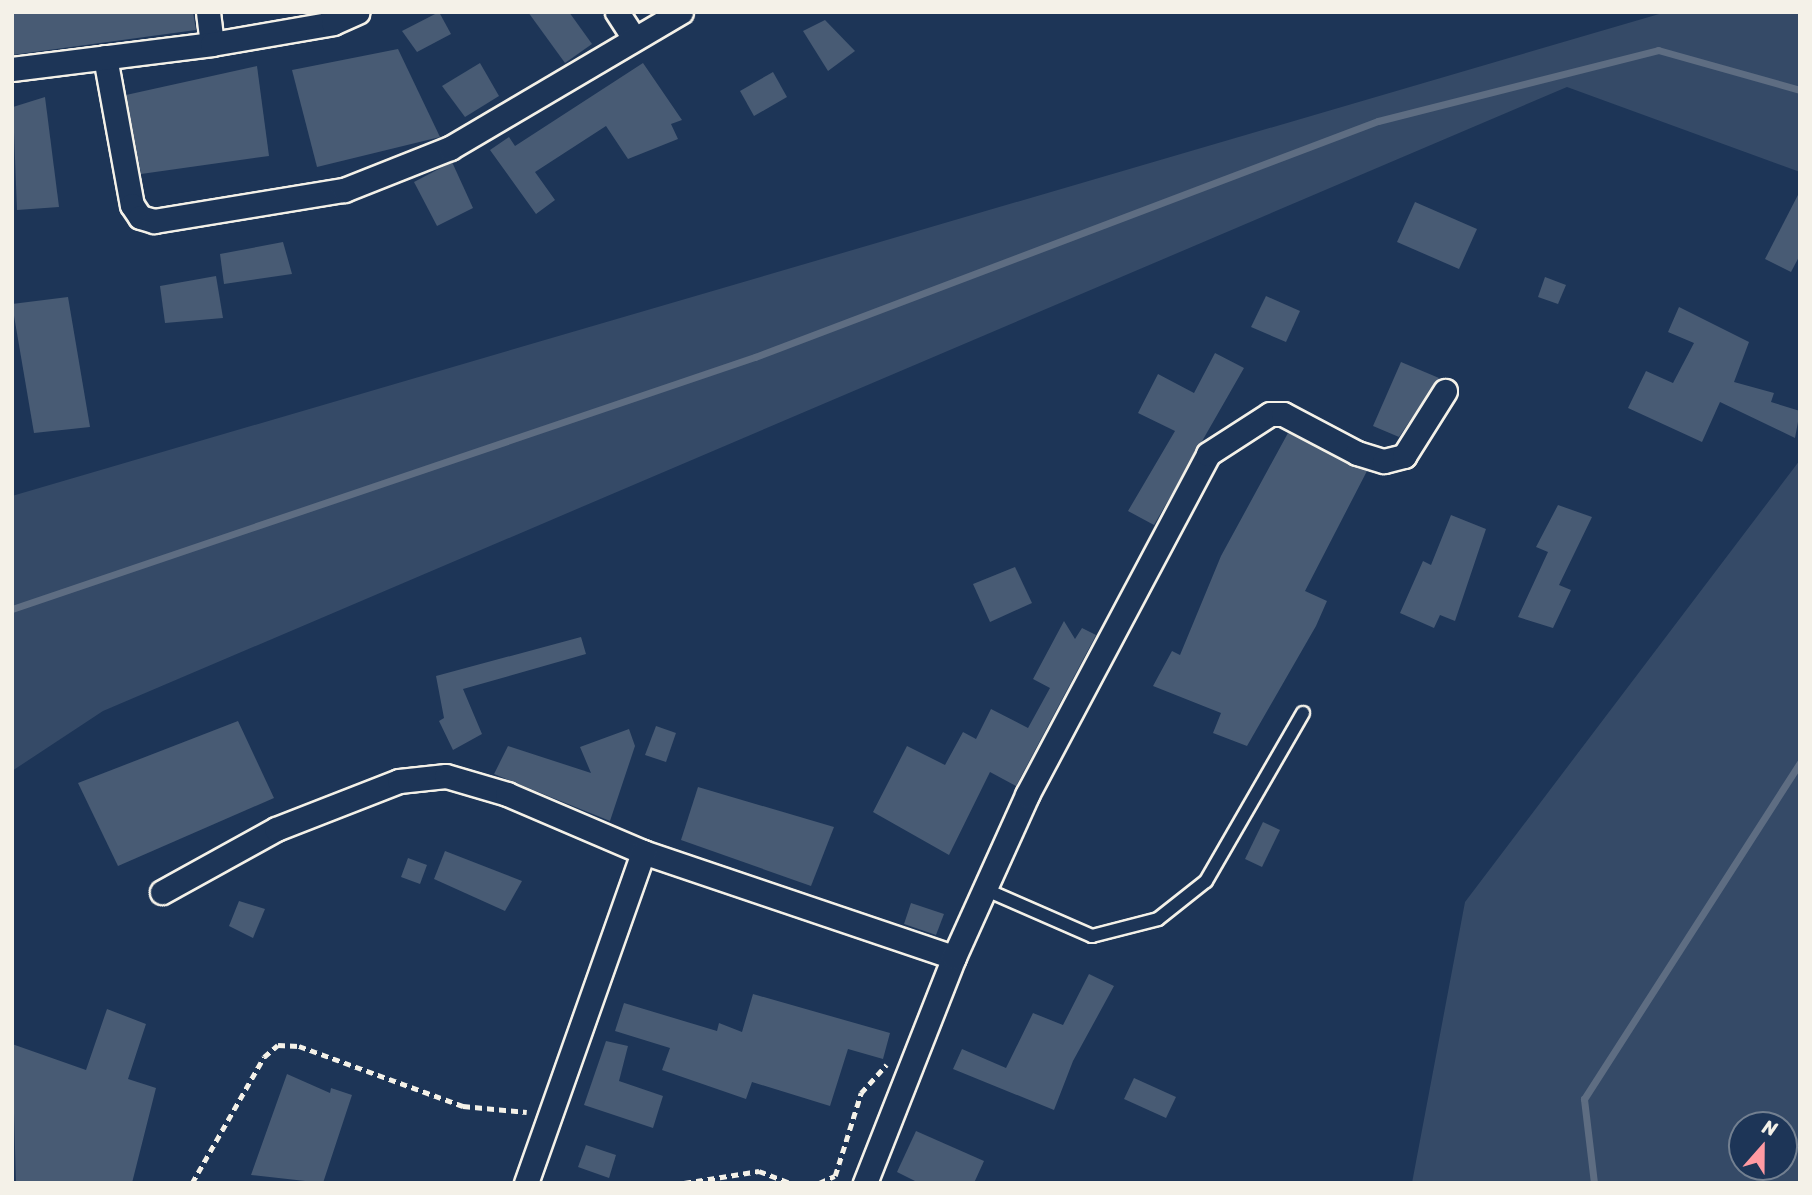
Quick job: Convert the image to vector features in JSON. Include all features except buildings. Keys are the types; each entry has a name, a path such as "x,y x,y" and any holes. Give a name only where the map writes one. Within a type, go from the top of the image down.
{"street":[{"path":"208,12 212,44"},
{"path":"12,69 212,44 333,23 358,12"},
{"path":"617,12 634,38"},
{"path":"105,57 132,205 140,217 154,221 344,190 450,148 681,12"},
{"path":"865,1183 923,1044 982,888 1208,454 1270,414 1283,414 1357,453 1384,461 1404,456 1445,391"},
{"path":"162,892 276,829 399,781 446,776 507,794 643,852 954,957"},
{"path":"526,1183 643,852"}],"lane":[{"path":"982,888 1092,936 1158,919 1206,881 1303,713"}],"path":[{"path":"819,1183 835,1176 861,1093 900,1048 923,1044"},
{"path":"192,1183 264,1058 278,1045 299,1046 463,1105 551,1112"},
{"path":"684,1183 759,1171 790,1183"}],"shaded area":[{"path":"1666,12 1800,12 1800,172 1567,87 103,711 12,771 12,496"},
{"path":"1800,460 1800,1183 1412,1183 1465,902"}],"waterway":[{"path":"12,609 755,357 1378,121 1658,50 1800,90"},
{"path":"1594,1183 1584,1099 1800,762"}]}
